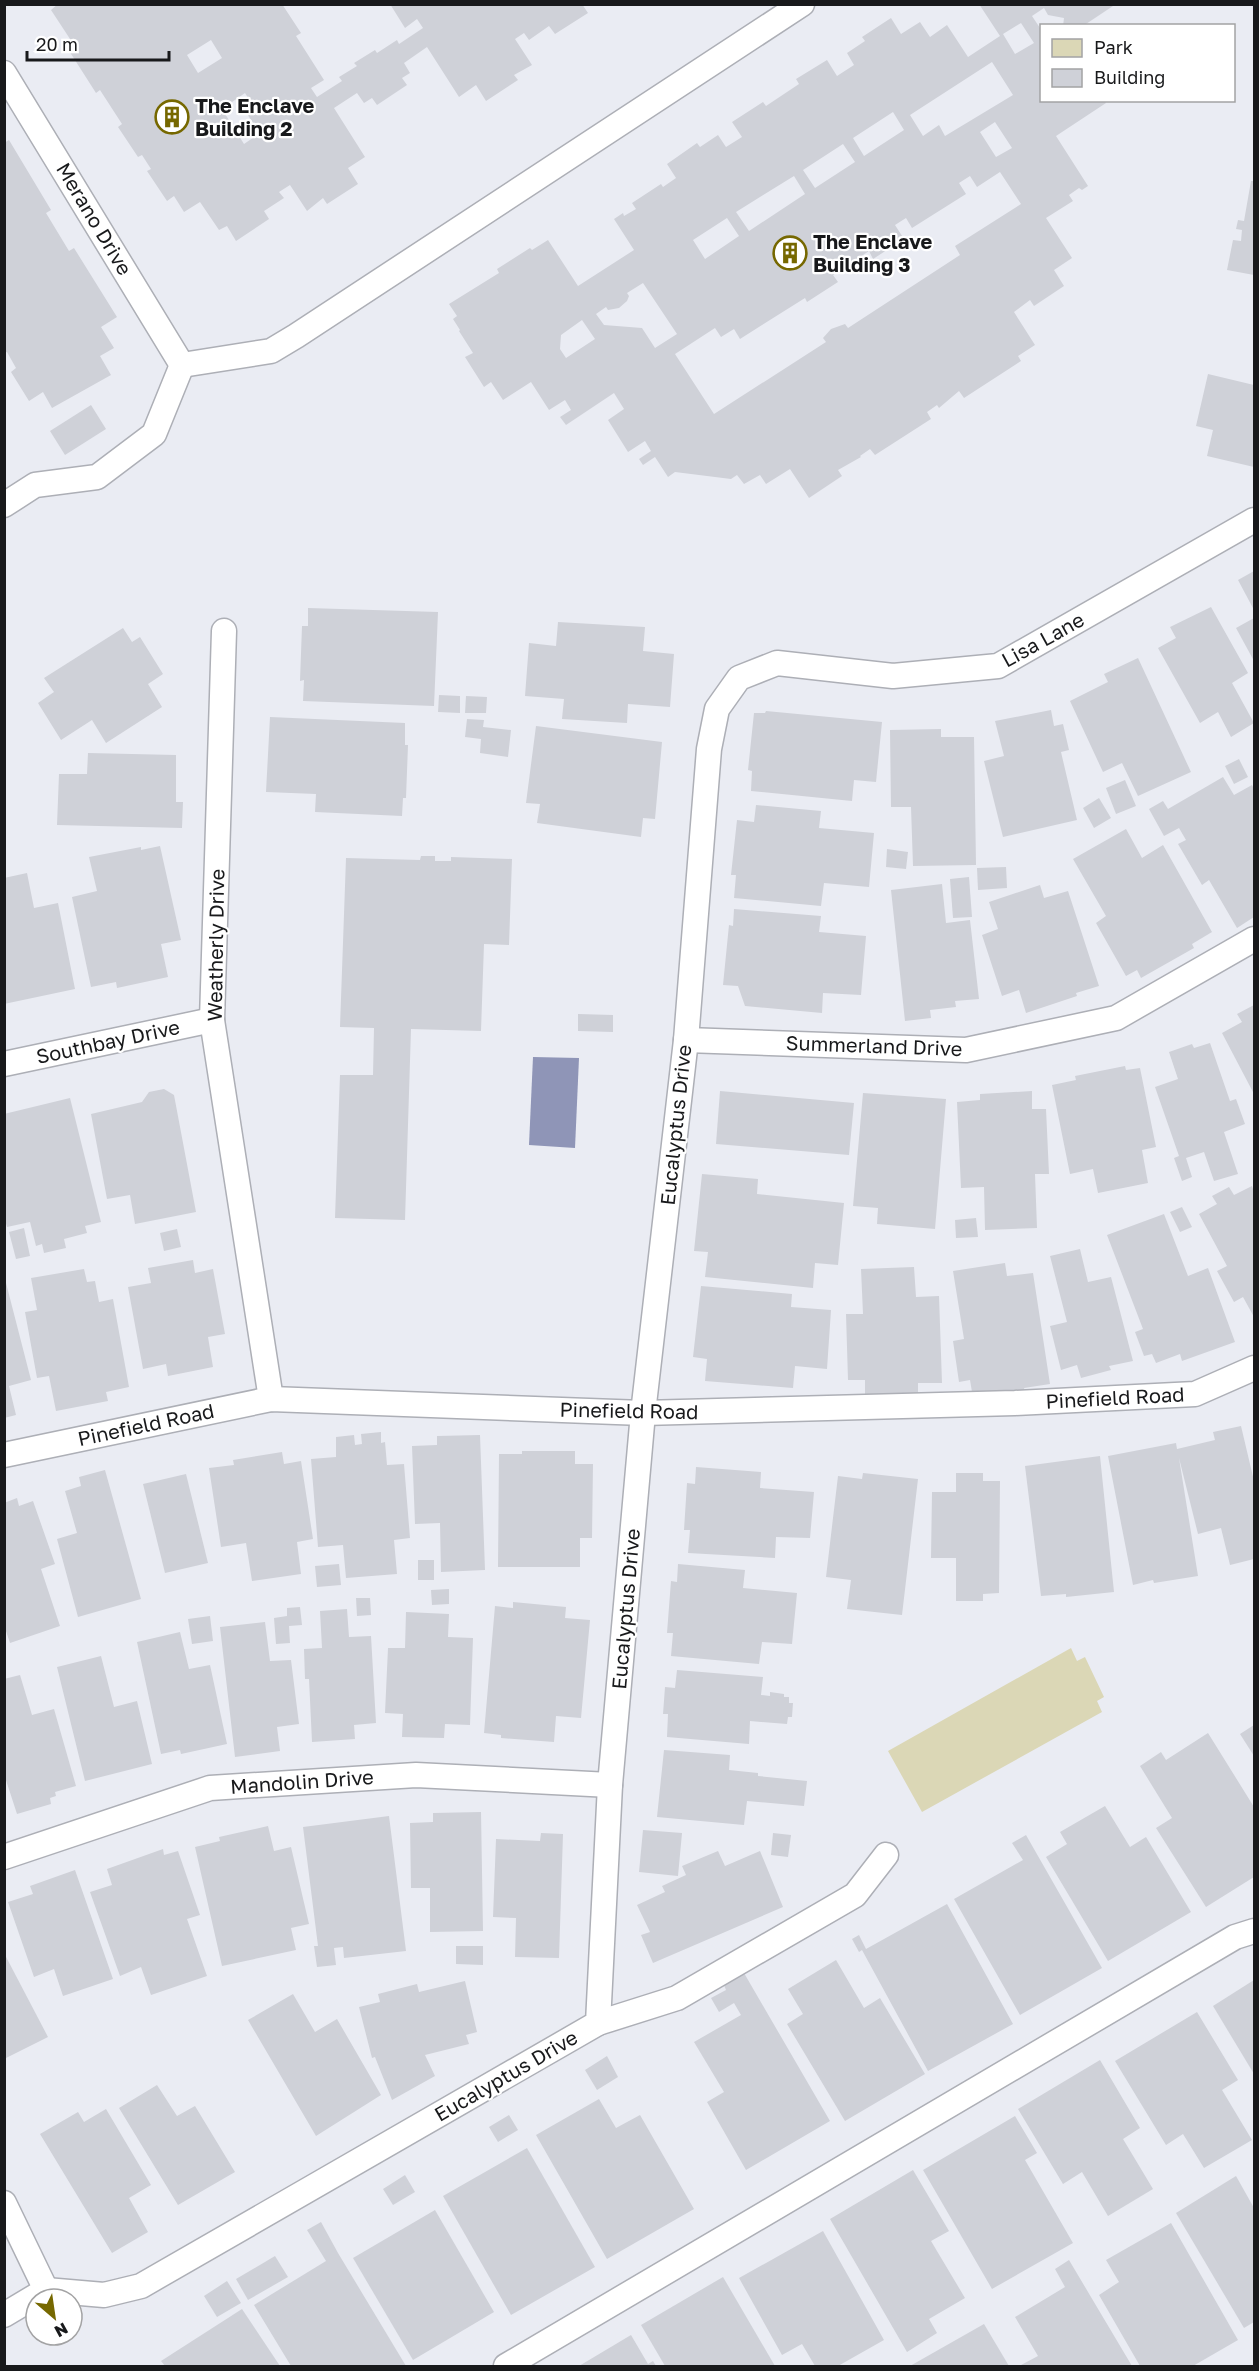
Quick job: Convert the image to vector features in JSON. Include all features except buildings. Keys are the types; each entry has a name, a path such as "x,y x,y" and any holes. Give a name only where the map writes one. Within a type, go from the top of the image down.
{"lane":[{"path":"4,505 35,485 97,477 154,434 182,365 271,351 801,4"},
{"name":"Merano Drive","path":"4,73 182,365"},
{"name":"Lisa Lane","path":"740,678 777,663 893,676 998,666 1254,520"},
{"name":"Weatherly Drive","path":"224,631 212,1020 271,1399"},
{"name":"Eucalyptus Drive","path":"84,2293 104,2295 141,2286 598,2023 610,1785 644,1413 686,1040 709,749 717,709 740,678"},
{"name":"Summerland Drive","path":"686,1040 966,1050 1116,1018 1254,939"},
{"name":"Southbay Drive","path":"4,1064 212,1020"},
{"name":"Pinefield Road","path":"4,1455 271,1399 644,1413 1015,1403 1194,1394 1254,1368"},
{"name":"Mandolin Drive","path":"4,1857 210,1788 417,1775 610,1785"},
{"path":"598,2023 677,1998 855,1895 886,1855"},
{"path":"506,2367 1235,1937 1254,1931"},
{"path":"4,2203 45,2287"},
{"path":"4,2315 24,2303"}],"green space":[{"path":"1071,1648 1077,1661 1085,1657 1104,1697 1097,1701 1102,1712 922,1812 888,1751"}],"water":[{"path":"533,1057 579,1058 575,1148 529,1145"}],"place":[{"name":"The Enclave Building 2","path":"172,117"},
{"name":"The Enclave Building 3","path":"790,253"}]}
